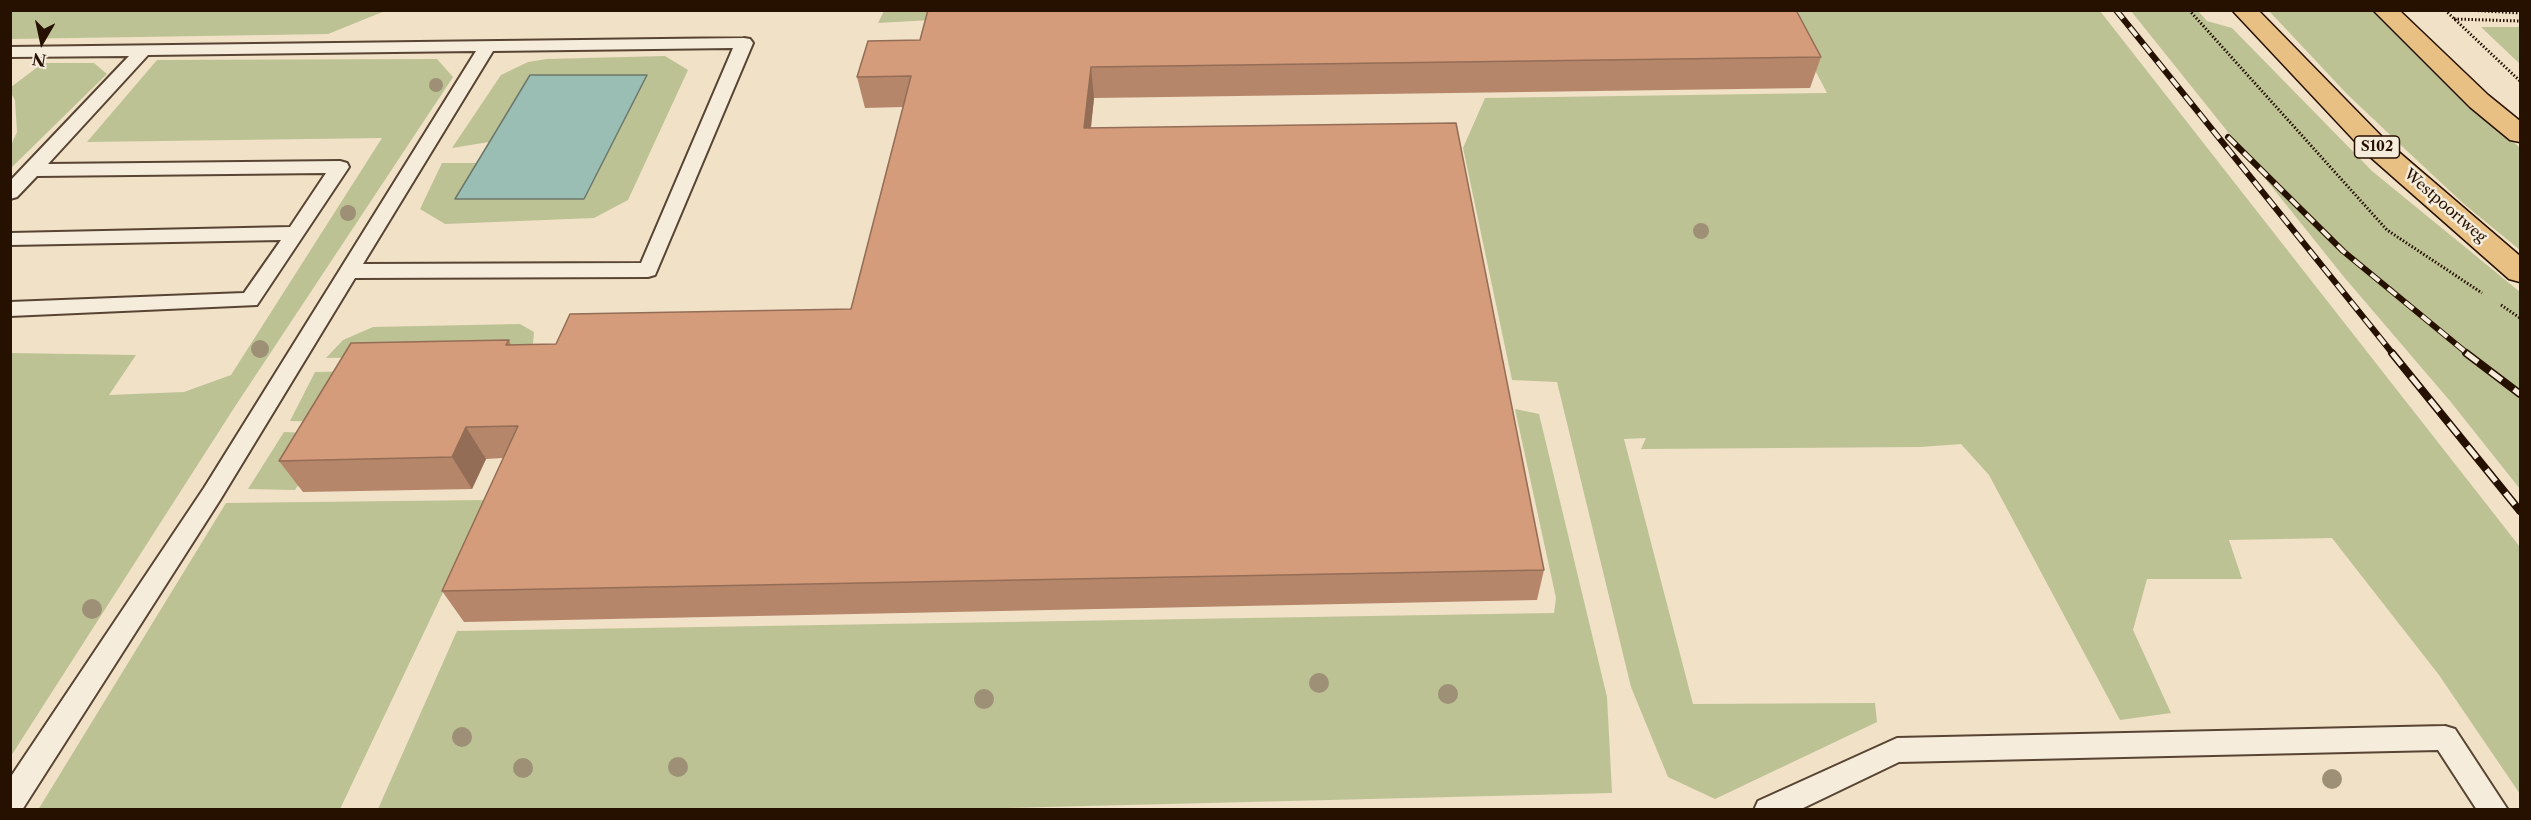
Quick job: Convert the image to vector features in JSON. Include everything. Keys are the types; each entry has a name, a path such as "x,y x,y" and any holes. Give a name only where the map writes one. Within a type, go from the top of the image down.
{"main road":[{"name":"Westpoortweg","path":"2244,10 2377,148 2520,272"},
{"path":"2385,10 2479,101 2520,134"}],"lane":[{"path":"10,52 744,43 648,270 349,271"},
{"path":"10,803 212,494 488,46"},
{"path":"10,193 143,51"},
{"path":"10,309 249,300 340,167 32,170"},
{"path":"10,239 295,233"},
{"path":"1768,810 1897,750 2445,738 2494,810"}],"path":[{"path":"2189,10 2387,230 2482,293"},
{"path":"2445,10 2520,81"},
{"path":"2467,10 2520,13"},
{"path":"2453,19 2520,21"},
{"path":"2492,299 2520,318"}],"green space":[{"path":"10,11 385,11 328,34 11,39"},
{"path":"884,11 1089,11 878,23"},
{"path":"1784,11 2100,11 2520,547 2520,794 2439,675 2332,538 2229,540 2242,579 2147,579 2133,630 2171,713 2120,720 1989,475 1961,444 1920,447 1641,449 1646,438 1624,439 1693,704 1875,703 1877,722 1715,799 1668,777 1631,687 1557,382 1512,380 1463,148 1485,98 1827,93"},
{"path":"2131,11 2198,11 2207,21 2232,28 2372,171 2520,292 2520,489 2450,401 2344,277"},
{"path":"2269,11 2374,11 2520,148 2520,250 2465,205 2347,94"},
{"path":"2481,27 2520,27 2520,64"},
{"path":"665,56 688,70 628,200 594,218 445,224 420,209 442,163 477,163 456,199 646,75 530,75 489,142 452,148 501,75 528,62 547,59"},
{"path":"437,59 453,77 234,408 11,756 11,353 136,355 109,395 184,392 231,375 382,138 87,142 157,60"},
{"path":"43,63 94,63 107,74 11,168 11,145 17,132 15,100 11,87"},
{"path":"520,324 534,332 532,355 326,358 343,340 373,327"},
{"path":"368,371 334,422 290,421 315,372"},
{"path":"1515,409 1539,414 1607,697 1612,793 965,809 378,809 457,631 1554,613 1556,598"},
{"path":"284,432 332,434 295,490 248,489"},
{"path":"487,500 340,809 38,810 226,503"}],"water":[{"path":"530,75 647,75 584,199 455,199"}],"building":[{"path":"928,10 1796,10 1821,57 1091,67 1084,128 1456,123 1544,570 442,591 518,426 466,427 452,457 279,461 351,343 509,340 506,345 556,344 570,314 851,309 911,76 857,77 868,41 920,40"}],"railway":[{"path":"2116,10 2393,354"},
{"path":"2228,137 2343,251 2468,354"},
{"path":"2392,353 2520,511"},
{"path":"2466,353 2520,394"}]}
